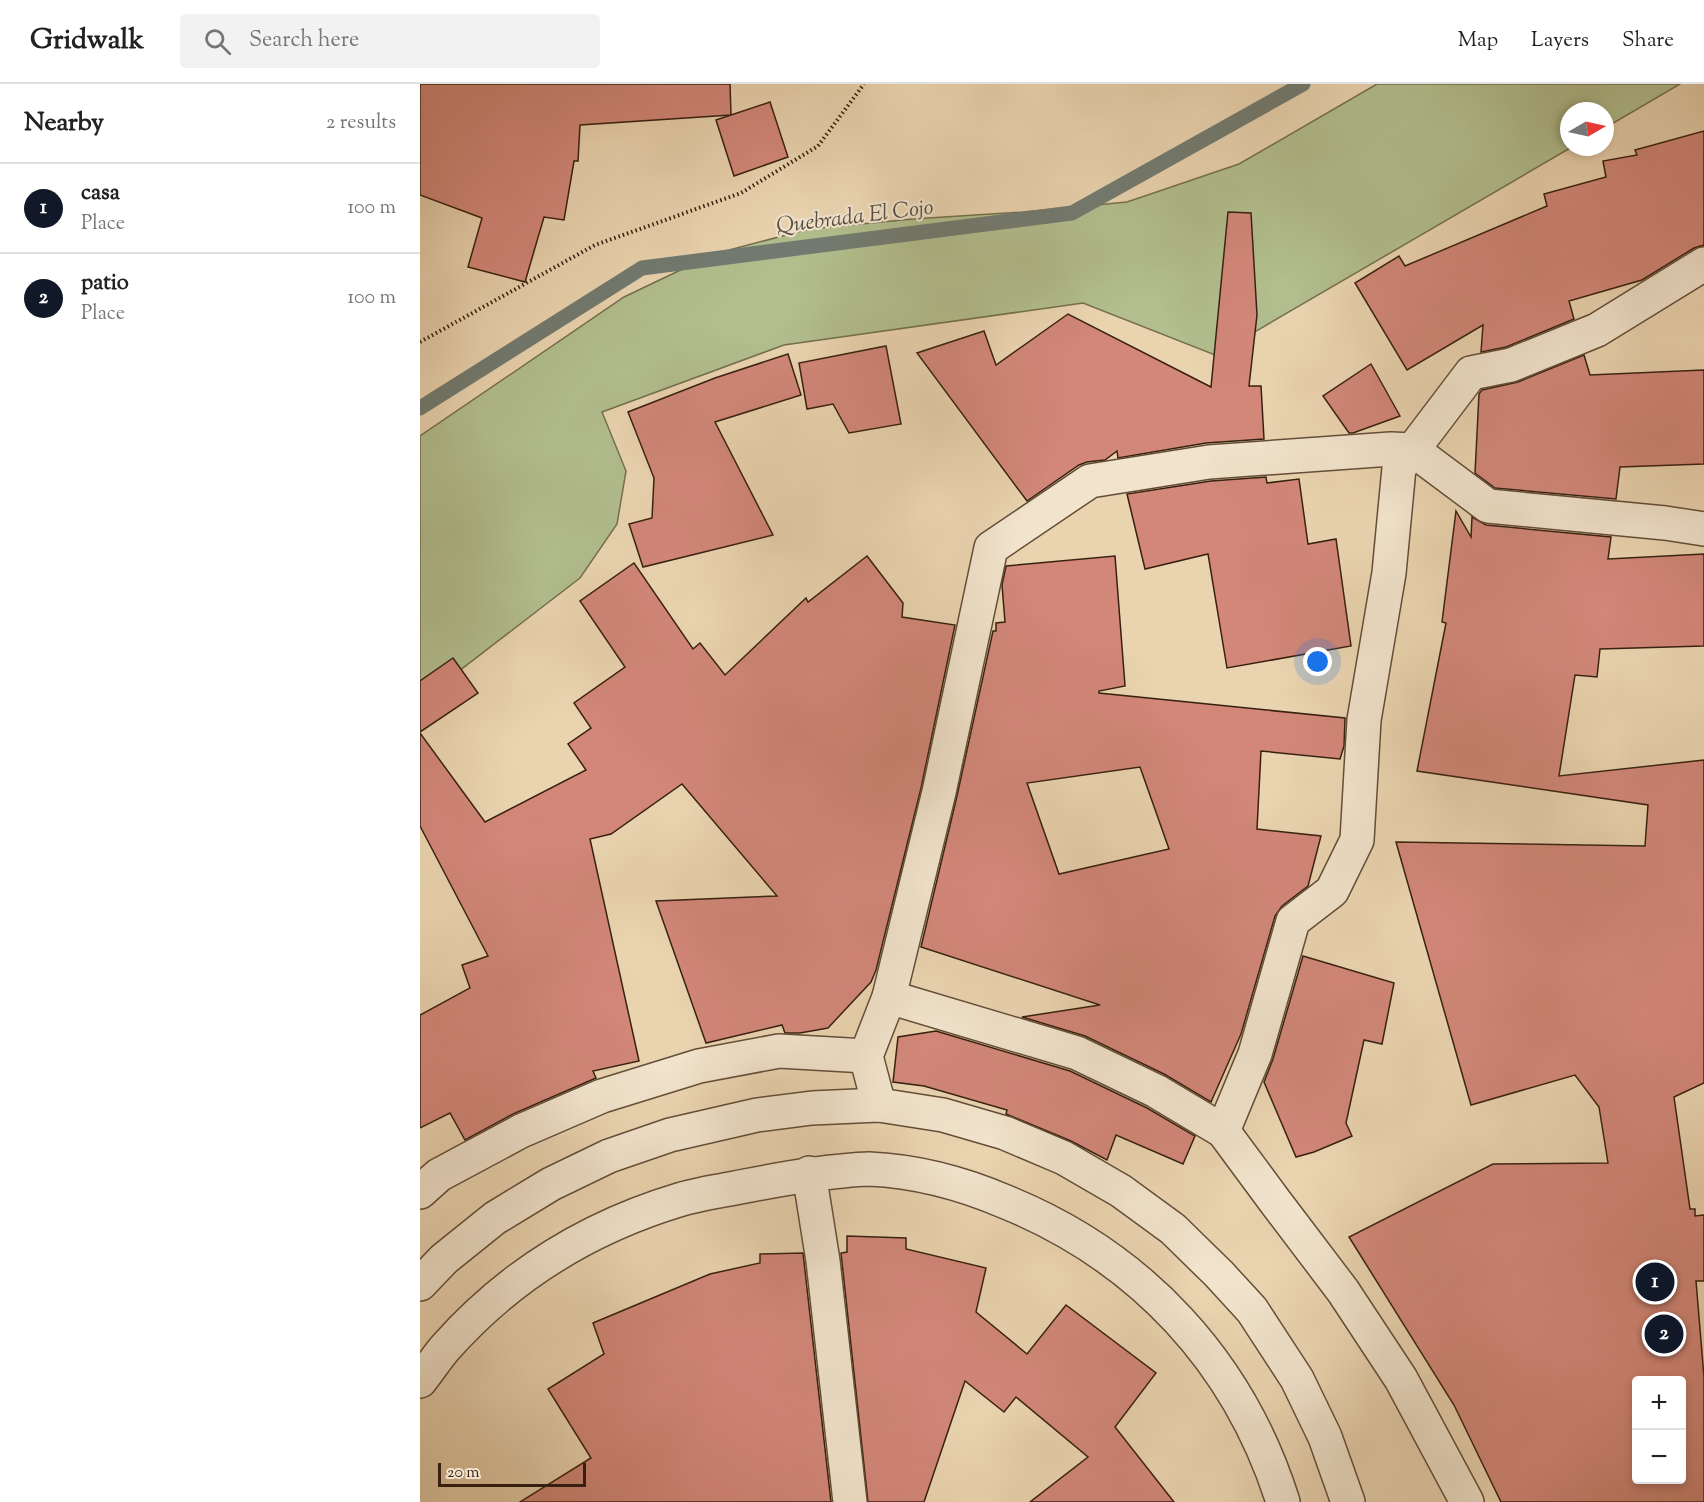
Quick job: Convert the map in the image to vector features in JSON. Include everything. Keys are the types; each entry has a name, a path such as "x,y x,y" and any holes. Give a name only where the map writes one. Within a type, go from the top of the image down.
{"street":[{"path":"1223,1131 1255,1054 1293,921 1332,891 1357,840 1364,720 1389,573 1399,468 1471,373 1511,365 1597,330 1704,264"},
{"path":"879,1105 866,1056 889,997 939,792 991,548 1090,481 1209,462 1391,449 1413,450 1488,506 1665,523 1704,529"},
{"path":"889,997 1077,1053 1156,1091 1223,1131 1343,1291 1401,1379 1467,1502"},
{"path":"420,1192 440,1175 521,1131 602,1096 699,1066 779,1050 866,1056"},
{"path":"420,1284 444,1259 495,1218 551,1184 609,1156 670,1135 757,1115 812,1108 879,1105 943,1115 1005,1133 1064,1158 1121,1191 1173,1229 1220,1274 1252,1310 1297,1379 1325,1437 1348,1502"},
{"path":"420,1381 445,1348 485,1307 530,1271 579,1240 631,1216 684,1198 809,1173 868,1169 928,1177 984,1192 1037,1215 1087,1243 1134,1277 1176,1317 1214,1362 1245,1410 1275,1474 1283,1502"},
{"path":"809,1173 823,1261 850,1502"}],"path":[{"path":"420,342 595,245 741,193 818,146 864,84"}],"green space":[{"path":"1377,84 1680,84 1614,123 1614,102 1560,102 1560,154 1215,355 1083,303 784,345 602,412 626,471 617,524 580,578 420,701 420,436 624,297 714,254 809,229 1127,202 1239,164"}],"building":[{"path":"420,84 730,84 731,115 580,125 578,161 574,161 564,220 544,217 525,282 468,267 482,218 420,195"},
{"path":"770,102 788,157 734,176 716,120"},
{"path":"1704,131 1704,245 1694,248 1642,280 1569,301 1574,319 1506,347 1481,352 1483,325 1407,370 1355,283 1399,256 1405,266 1547,206 1544,194 1606,177 1603,161 1637,155 1635,150"},
{"path":"1228,212 1251,213 1257,315 1249,386 1261,386 1264,439 1206,443 1118,458 1117,451 1105,460 1079,465 1027,501 917,353 984,331 996,365 1068,314 1211,387"},
{"path":"886,346 901,424 849,433 833,404 807,409 799,363"},
{"path":"788,354 801,395 715,422 773,535 643,567 629,524 652,518 654,478 628,412 715,378"},
{"path":"1584,355 1590,375 1704,370 1704,464 1620,467 1616,499 1495,488 1475,473 1479,394 1482,390 1518,382"},
{"path":"1371,364 1400,416 1349,433 1323,396"},
{"path":"1266,477 1267,483 1299,479 1308,544 1336,539 1351,646 1227,668 1208,554 1145,569 1127,494 1211,481"},
{"path":"1456,511 1471,537 1472,517 1486,525 1611,537 1608,559 1704,554 1704,646 1600,649 1597,677 1575,675 1559,776 1704,760 1704,1083 1674,1097 1690,1209 1695,1209 1695,1216 1704,1215 1704,1281 1696,1281 1704,1377 1704,1502 1501,1502 1454,1405 1349,1237 1493,1164 1608,1163 1599,1107 1575,1075 1471,1105 1396,842 1645,846 1648,805 1417,771 1446,623 1442,622"},
{"path":"867,556 903,603 902,617 955,625 921,788 876,970 871,982 828,1028 785,1033 782,1025 706,1043 656,901 777,896 682,784 611,834 590,839 639,1061 593,1071 596,1078 513,1114 465,1140 450,1113 420,1128 420,1015 470,988 462,965 488,956 420,826 420,733 485,822 586,770 568,744 591,728 574,703 625,667 580,601 634,563 693,649 700,643 725,675 806,598 808,602"},
{"path":"1115,556 1125,686 1099,691 1099,693 1345,718 1344,746 1340,759 1261,751 1257,829 1321,836 1308,886 1282,906 1275,916 1241,1034 1211,1102 1164,1074 1085,1036 1022,1017 1100,1005 921,947 993,631 996,631 996,623 1005,622 1002,585 1006,566","holes":["1140,767 1169,849 1059,874 1027,783"]},
{"path":"453,658 478,693 420,732 420,681"},
{"path":"1303,956 1394,983 1382,1044 1364,1040 1346,1123 1352,1136 1296,1157 1264,1082"},
{"path":"936,1031 1070,1071 1147,1108 1195,1136 1183,1164 1116,1135 1107,1160 1071,1141 1006,1114 1007,1110 924,1086 893,1082 898,1037"},
{"path":"847,1236 906,1238 906,1249 986,1268 976,1312 1027,1354 1066,1305 1156,1373 1115,1427 1174,1502 1030,1502 1088,1457 1016,1397 1004,1412 965,1381 924,1502 868,1502 841,1253 847,1252"},
{"path":"803,1253 831,1502 520,1502 591,1458 548,1389 604,1354 593,1323 710,1274 760,1263 760,1254"}],"waterway":[{"name":"Quebrada El Cojo","path":"420,408 642,268 1072,213 1303,84"}],"place":[{"name":"casa","path":"1655,1282"},
{"name":"patio","path":"1664,1334"}]}
